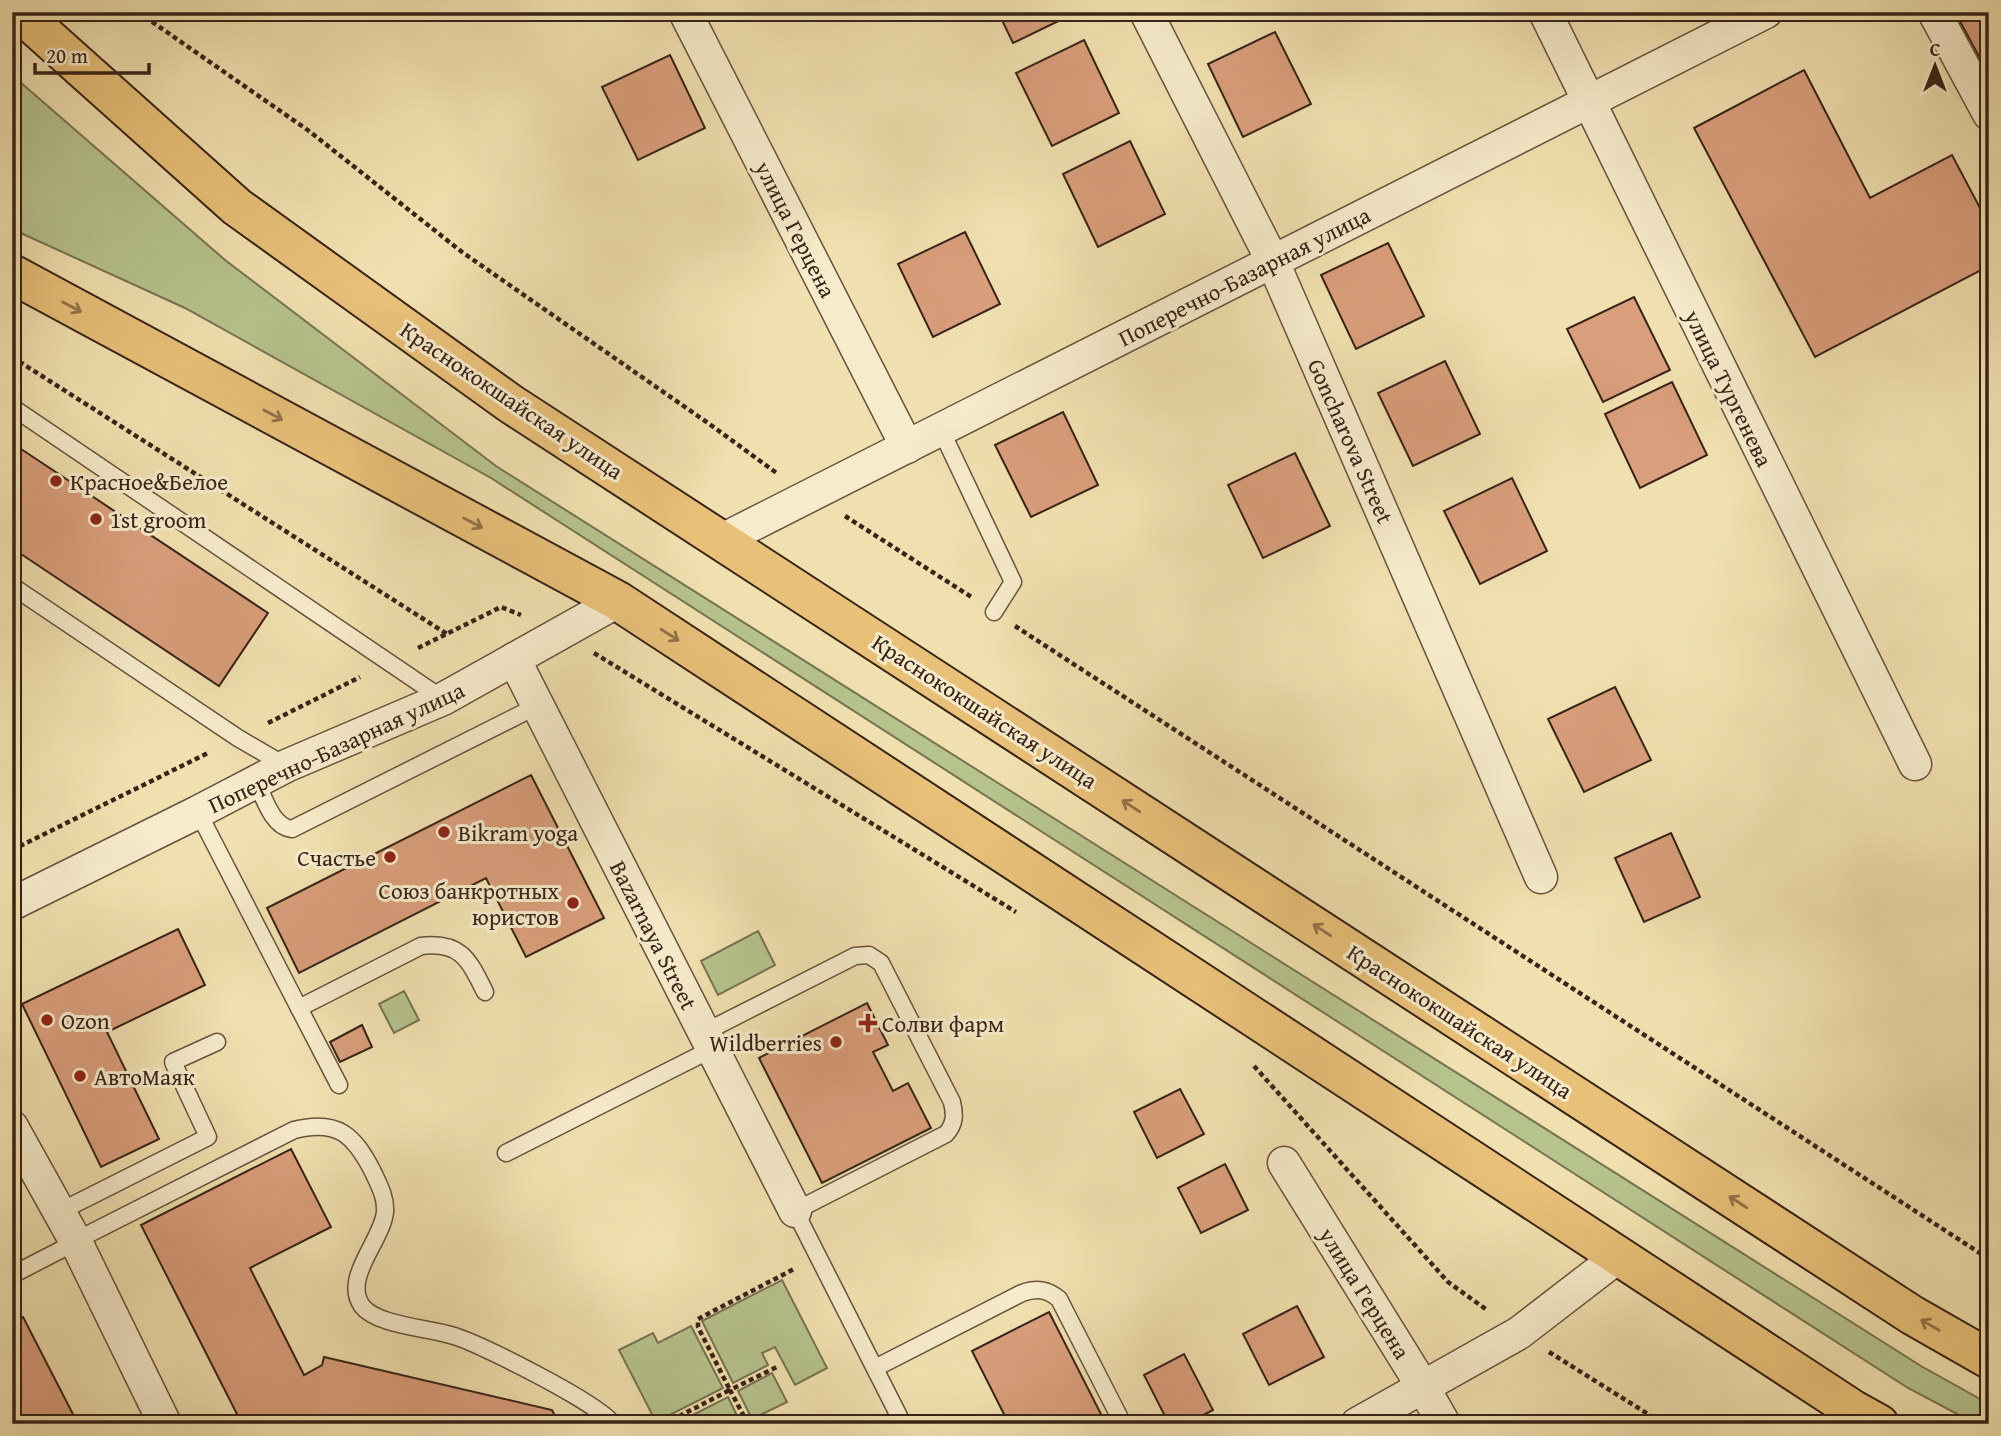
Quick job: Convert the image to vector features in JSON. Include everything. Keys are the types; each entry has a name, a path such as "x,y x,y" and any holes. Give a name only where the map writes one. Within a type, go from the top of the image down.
{"main road":[{"name":"Краснококшайская улица","path":"19,12 237,206 511,404 1912,1315 1989,1359"},
{"path":"12,274 618,601 1879,1424"}],"street":[{"name":"улица Герцена","path":"685,12 907,447"},
{"name":"Goncharova Street","path":"1146,12 1273,262 1541,877"},
{"name":"улица Тургенева","path":"1545,12 1915,764"},
{"name":"Поперечно-Базарная улица","path":"722,540 1766,12"},
{"path":"1934,12 1989,114"},
{"name":"Поперечно-Базарная улица","path":"12,904 286,766 443,699 618,601"},
{"name":"Bazarnaya Street","path":"513,659 794,1211"},
{"path":"12,1127 75,1241 165,1424"},
{"name":"улица Герцена","path":"1284,1163 1444,1424"},
{"path":"1357,1424 1519,1333 1619,1256"}],"lane":[{"path":"12,407 443,699"},
{"path":"941,430 1013,582 994,612"},
{"path":"12,586 237,738 286,766"},
{"path":"256,781 276,821 281,826 292,829 537,706"},
{"path":"198,812 338,1085"},
{"path":"299,1008 421,946 435,944 447,946 468,958 485,992"},
{"path":"506,1153 855,956 874,957 887,974 952,1102 954,1122 946,1135 794,1211 903,1424"},
{"path":"59,1212 208,1137 173,1062 216,1042"},
{"path":"12,1275 294,1130 309,1126 332,1129 342,1133 360,1148 384,1199 383,1222 358,1277 358,1297 366,1310 382,1319 448,1334 477,1345 594,1405 613,1424"},
{"path":"874,1368 1023,1293 1044,1290 1059,1299 1123,1424"}],"path":[{"path":"138,12 309,131 462,252 808,496 855,521 1989,1259"},
{"path":"12,357 447,634"},
{"path":"12,850 501,607 561,633 1021,915"},
{"path":"1252,1064 1448,1282 1519,1333 1664,1424"},
{"path":"748,1424 698,1326 698,1319 818,1257"},
{"path":"664,1424 779,1366"}],"green space":[{"path":"12,75 225,260 496,466 1921,1366 1989,1404 1989,1424 1976,1424 1908,1388 491,478 185,308 12,229"},
{"path":"758,931 775,965 718,995 701,961"},
{"path":"404,991 419,1020 394,1033 379,1004"},
{"path":"782,1280 827,1368 795,1385 775,1347 762,1353 768,1365 733,1383 702,1321"},
{"path":"691,1326 723,1388 656,1422 619,1350 653,1333 658,1343"},
{"path":"772,1373 787,1402 752,1419 738,1391"},
{"path":"728,1397 741,1424 680,1424 679,1422"}],"building":[{"path":"998,12 1077,12 1013,43"},
{"path":"1955,12 1989,12 1989,75"},
{"path":"1275,32 1311,104 1243,137 1208,64"},
{"path":"1084,40 1119,113 1052,146 1016,73"},
{"path":"670,55 705,128 638,160 602,87"},
{"path":"1804,70 1870,198 1952,155 1989,225 1989,266 1815,357 1694,128"},
{"path":"1130,141 1165,214 1098,247 1063,174"},
{"path":"965,232 1000,304 933,337 898,264"},
{"path":"1388,243 1424,316 1356,349 1321,275"},
{"path":"1634,297 1670,370 1603,402 1567,329"},
{"path":"1445,361 1480,434 1413,466 1378,393"},
{"path":"1672,382 1707,455 1640,488 1605,414"},
{"path":"1063,412 1098,485 1031,517 995,445"},
{"path":"12,443 268,613 219,686 12,548"},
{"path":"1295,453 1330,526 1263,558 1228,485"},
{"path":"1512,478 1547,551 1480,584 1444,511"},
{"path":"1615,687 1651,760 1584,792 1548,719"},
{"path":"531,775 604,918 526,957 486,878 299,973 267,908"},
{"path":"1671,833 1700,897 1644,922 1615,858"},
{"path":"178,929 205,985 107,1032 159,1139 101,1167 22,1004"},
{"path":"867,1003 888,1045 873,1052 893,1091 908,1083 931,1128 822,1183 759,1058"},
{"path":"362,1025 372,1047 340,1062 330,1042"},
{"path":"1180,1089 1204,1134 1157,1158 1134,1112"},
{"path":"291,1149 331,1227 250,1268 304,1375 322,1365 324,1357 552,1410 559,1424 242,1424 141,1225"},
{"path":"1225,1164 1248,1210 1201,1233 1178,1188"},
{"path":"1297,1306 1324,1357 1269,1385 1243,1334"},
{"path":"1049,1312 1106,1424 1009,1424 972,1351"},
{"path":"23,1317 78,1424 12,1424 12,1323"},
{"path":"1184,1354 1213,1410 1186,1424 1169,1424 1144,1375"}],"place":[{"name":"Красное&Белое","path":"56,481"},
{"name":"1st groom","path":"96,519"},
{"name":"Bikram yoga","path":"444,832"},
{"name":"Счастье","path":"390,857"},
{"name":"Союз банкротных юристов","path":"573,903"},
{"name":"Ozon","path":"47,1020"},
{"name":"Солви фарм","path":"868,1023"},
{"name":"Wildberries","path":"836,1042"},
{"name":"АвтоМаяк","path":"80,1076"}]}
